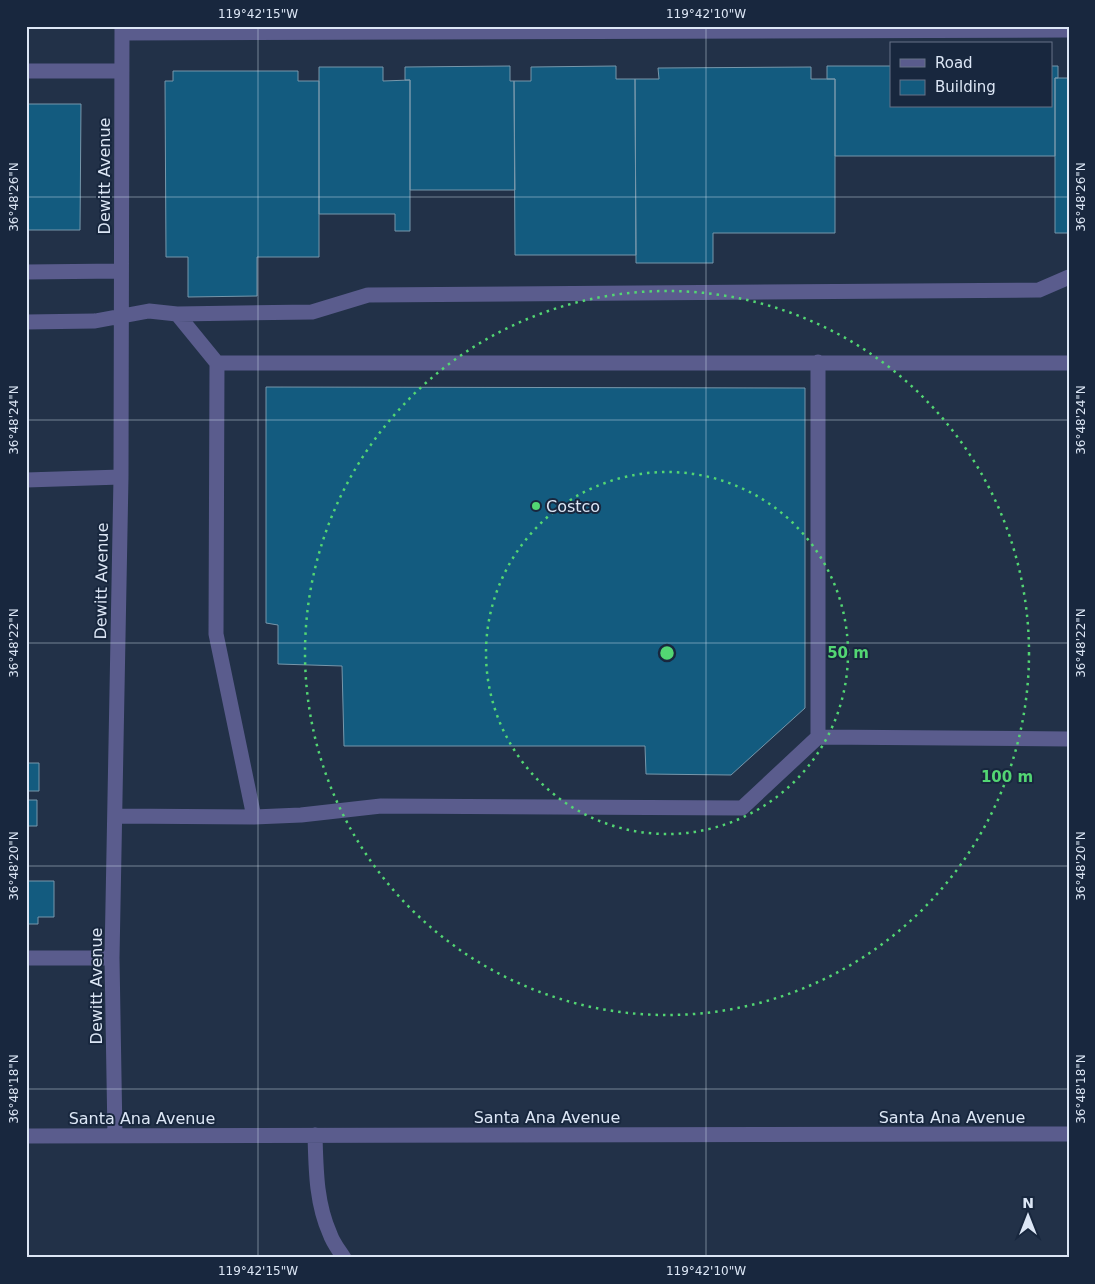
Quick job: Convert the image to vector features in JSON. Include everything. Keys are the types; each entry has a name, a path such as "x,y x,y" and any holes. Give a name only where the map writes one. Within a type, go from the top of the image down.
{"street":[{"path":"122,30 928,28 1069,30"},
{"name":"Dewitt Avenue","path":"115,1136 112,958 121,477 122,30"},
{"path":"26,71 122,70"},
{"path":"26,272 121,271"},
{"path":"26,322 95,321 149,311 178,314 312,312 368,295 1040,290 1069,277"},
{"path":"178,314 217,363 216,634 254,817"},
{"path":"818,362 818,737"},
{"path":"217,363 1069,363"},
{"path":"26,480 121,477"},
{"path":"115,816 254,817 301,815 381,806 742,808 818,737 1069,740"},
{"path":"26,958 112,958"},
{"path":"315,1134 316,1171 320,1205 330,1236 344,1258"},
{"name":"Santa Ana Avenue","path":"26,1136 1069,1134"}],"building":[{"path":"510,66 510,81 514,81 515,190 410,190 410,80 405,80 405,67"},
{"path":"616,66 616,79 635,79 636,255 515,255 514,81 531,81 531,67"},
{"path":"827,66 890,66 890,108 1052,108 1052,66 1058,66 1058,78 1055,78 1055,156 835,156 835,79 827,79"},
{"path":"319,67 383,67 383,81 410,80 410,231 395,231 395,214 319,214"},
{"path":"811,67 811,79 835,79 835,233 713,233 713,263 636,263 635,79 659,79 658,68"},
{"path":"173,71 298,71 298,81 319,81 319,257 257,257 257,296 188,297 188,257 166,257 165,81 173,81"},
{"path":"1055,78 1069,78 1069,233 1055,233"},
{"path":"26,104 81,104 80,230 26,230"},
{"name":"Costco","path":"266,387 805,388 805,708 731,775 646,774 645,746 344,746 342,666 278,664 278,625 266,623"},
{"path":"26,763 39,763 39,791 26,791"},
{"path":"26,800 37,800 37,826 26,826"},
{"path":"26,881 54,881 54,917 38,917 38,924 26,924"}],"place":[{"name":"Costco","path":"536,506"}]}
